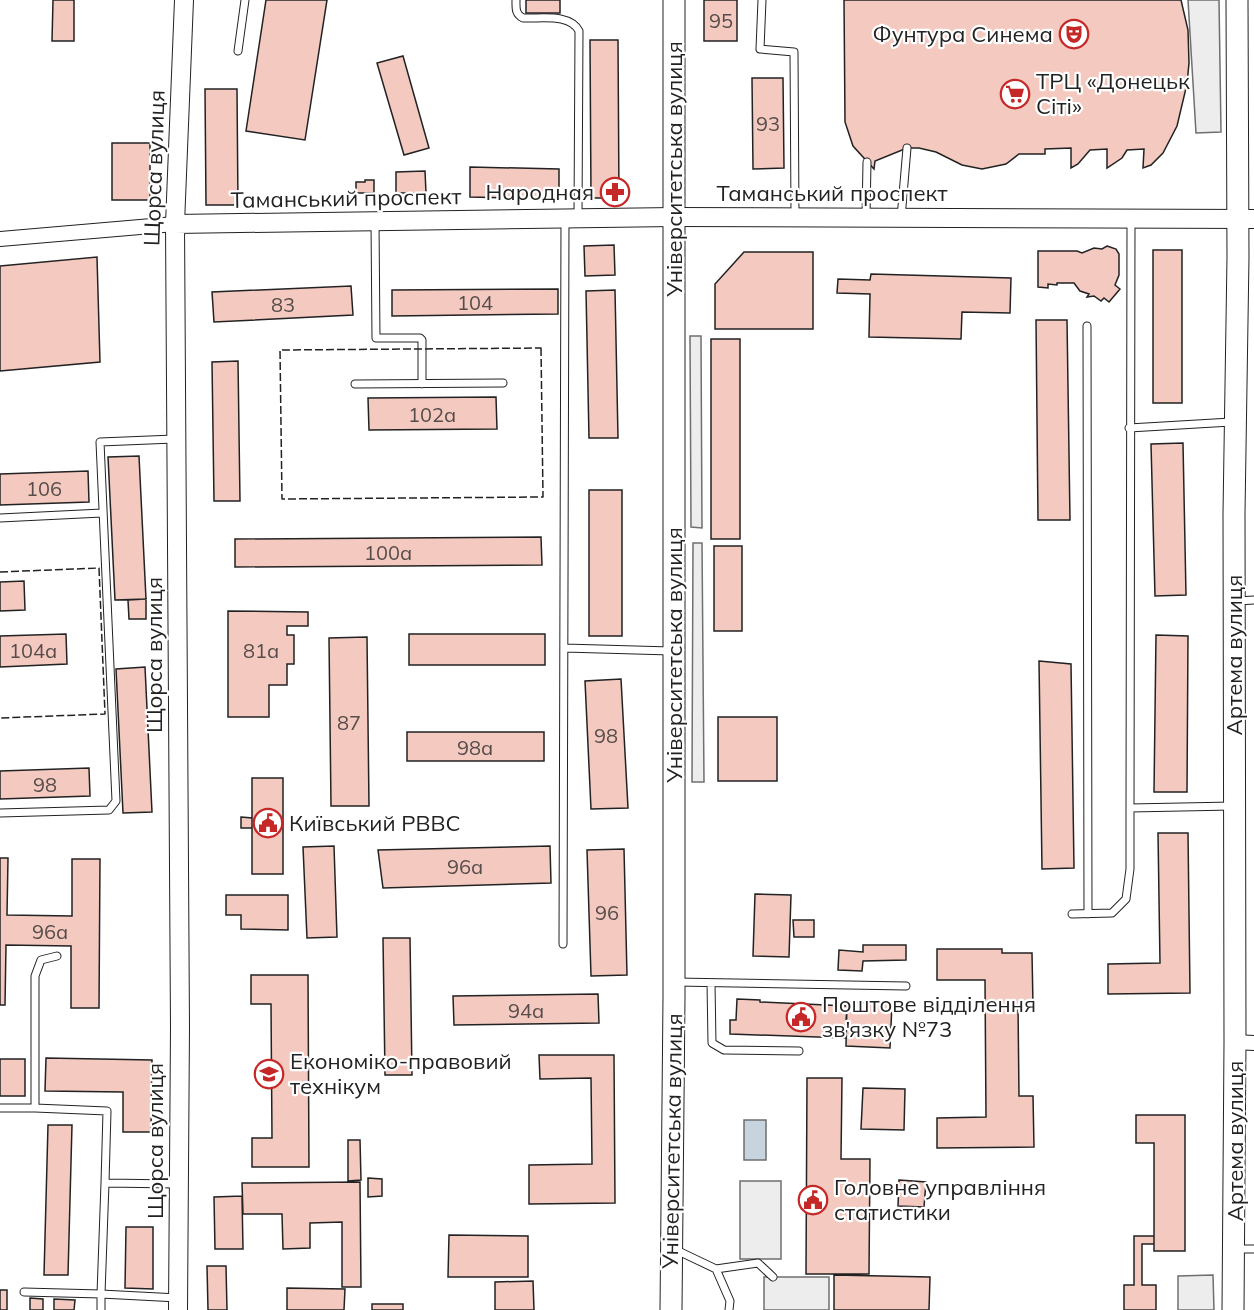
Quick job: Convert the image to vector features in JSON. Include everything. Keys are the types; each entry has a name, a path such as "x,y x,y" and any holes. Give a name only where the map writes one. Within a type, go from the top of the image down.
{"main road":[{"name":"Університетська вулиця","path":"671,1310 674,982 674,0"},
{"name":"Артема вулиця","path":"1233,1310 1244,1249 1245,1043 1235,806 1244,601 1235,422 1248,216 1237,0"}],"street":[{"name":"Щорса вулиця","path":"178,1304 175,224 184,0"},
{"name":"Таманський проспект","path":"175,224 674,217 1248,216"},
{"path":"0,239 175,224"}],"lane":[{"path":"238,51 245,0"},
{"path":"516,0 516,12 523,18 567,19 577,25 579,31 572,218 564,648 563,944"},
{"path":"762,0 760,49 794,52 795,217"},
{"path":"901,218 908,148"},
{"path":"866,218 867,162"},
{"path":"1072,914 1112,913 1126,899 1130,869 1131,218"},
{"path":"375,221 376,338 420,338 422,340 422,384"},
{"path":"1087,326 1088,914"},
{"path":"355,384 503,383"},
{"path":"1129,428 1235,422"},
{"path":"0,813 109,810 116,801 100,442 177,439"},
{"path":"0,518 102,513"},
{"path":"564,648 674,651"},
{"path":"1130,808 1235,806"},
{"path":"35,1108 35,976 41,960 57,956"},
{"path":"674,982 906,986"},
{"path":"711,983 712,1043 715,1046 724,1050 799,1051"},
{"path":"0,1108 107,1111 101,1310"},
{"path":"105,1183 179,1184"},
{"path":"671,1248 716,1269 758,1263 773,1277"},
{"path":"716,1269 730,1301 729,1310"},
{"path":"24,1292 101,1294 178,1304"}],"shaded area":[{"path":"1188,0 1219,0 1221,132 1196,133"},
{"path":"690,336 701,336 702,528 691,527"},
{"path":"693,543 702,543 704,782 692,782"},
{"path":"744,1120 766,1120 766,1160 744,1160"},
{"path":"740,1181 781,1181 781,1259 740,1259"},
{"path":"1213,1275 1214,1310 1178,1310 1178,1276"},
{"path":"764,1277 829,1277 829,1310 764,1310"}],"building":[{"path":"53,0 74,0 74,41 52,41"},
{"path":"266,0 327,0 305,140 246,131"},
{"path":"526,0 560,0 560,13 526,13"},
{"path":"704,0 737,0 737,41 704,41"},
{"name":"ТРЦ «Донецьк Сіті»","path":"844,0 1181,0 1188,30 1189,63 1187,84 1177,126 1163,153 1151,165 1143,168 1144,149 1127,150 1122,158 1107,168 1107,149 1090,150 1078,164 1071,168 1071,148 1045,149 1045,154 1019,154 1006,164 982,169 962,165 936,152 907,148 875,161 874,169 853,146 845,122"},
{"path":"590,40 618,40 619,198 591,198"},
{"path":"403,56 429,148 404,155 377,63"},
{"path":"752,78 783,78 784,168 753,169"},
{"path":"205,89 237,89 238,205 206,205"},
{"path":"112,143 150,143 150,200 112,200"},
{"path":"470,167 559,169 559,199 470,197"},
{"path":"425,171 426,193 396,193 396,172"},
{"path":"365,180 374,180 374,193 356,193 356,182 365,182"},
{"path":"614,245 615,275 585,276 584,246"},
{"path":"1107,246 1116,249 1119,254 1119,275 1115,285 1120,289 1109,302 1104,298 1101,301 1094,296 1087,297 1089,294 1080,291 1074,283 1048,284 1048,288 1038,287 1038,251 1082,253"},
{"path":"1153,250 1182,250 1182,403 1153,403"},
{"path":"744,252 813,252 813,329 715,329 715,284"},
{"path":"97,257 100,362 0,371 0,266"},
{"path":"871,274 1011,278 1010,313 962,312 961,339 869,337 870,294 837,293 838,279 870,280"},
{"path":"351,286 353,315 214,322 212,292"},
{"path":"558,289 558,314 392,316 392,290"},
{"path":"615,290 618,438 589,438 586,291"},
{"path":"1036,320 1067,320 1070,520 1038,520"},
{"path":"711,339 740,339 740,539 711,539"},
{"path":"238,361 240,501 214,501 212,362"},
{"path":"496,397 497,429 369,430 368,398"},
{"path":"1183,443 1186,595 1155,596 1151,444"},
{"path":"139,456 146,599 115,600 108,457"},
{"path":"88,471 89,502 0,505 0,474"},
{"path":"589,490 622,490 622,636 589,636"},
{"path":"541,537 542,565 235,567 235,539"},
{"path":"714,546 742,546 742,631 714,631"},
{"path":"24,581 25,610 0,611 0,582"},
{"path":"146,599 146,619 129,619 128,600"},
{"path":"228,611 308,612 308,626 287,626 287,635 294,635 294,664 287,664 287,685 269,685 269,717 228,717"},
{"path":"66,634 67,664 0,667 0,636"},
{"path":"409,634 545,634 545,665 409,665"},
{"path":"1156,635 1188,636 1187,792 1154,792"},
{"path":"367,637 369,806 331,806 329,638"},
{"path":"1039,661 1071,664 1074,868 1042,869"},
{"path":"145,667 152,812 123,813 116,669"},
{"path":"621,679 628,808 591,809 585,681"},
{"path":"718,717 777,717 777,781 718,781"},
{"path":"407,732 544,732 544,761 407,761"},
{"path":"89,768 90,796 0,799 0,771"},
{"name":"Київський РВВС","path":"252,778 283,778 283,874 252,874"},
{"path":"241,817 252,818 252,828 241,828"},
{"path":"1158,833 1188,833 1190,993 1108,994 1108,964 1160,963"},
{"path":"334,846 337,937 307,938 303,847"},
{"path":"550,846 551,883 383,888 378,850"},
{"path":"624,849 627,975 591,976 587,850"},
{"path":"0,858 8,858 7,915 72,916 72,859 100,859 99,1008 71,1008 71,946 6,945 5,1005 0,1005"},
{"path":"755,894 791,895 789,957 753,956"},
{"path":"226,895 288,895 288,930 241,929 241,915 226,915"},
{"path":"793,920 814,920 814,937 794,937"},
{"path":"383,938 410,938 412,1075 385,1075"},
{"path":"863,945 906,945 906,960 863,961 862,971 838,970 839,950 863,952"},
{"path":"937,949 1002,949 1002,953 1032,953 1033,1005 1018,1005 1019,1096 1033,1096 1034,1147 937,1148 937,1118 986,1117 985,980 937,980"},
{"path":"251,975 308,975 309,1167 252,1167 252,1138 272,1138 271,1004 251,1004"},
{"path":"598,994 599,1023 454,1025 453,996"},
{"path":"737,999 847,1006 845,1038 730,1034 730,1020 736,1020"},
{"path":"847,1002 892,1004 890,1048 846,1046"},
{"path":"539,1055 614,1055 615,1203 529,1204 529,1165 592,1164 591,1078 540,1079"},
{"path":"46,1058 152,1060 151,1132 123,1132 123,1092 45,1091"},
{"path":"0,1059 25,1059 25,1096 0,1096"},
{"path":"807,1078 842,1078 841,1159 870,1159 869,1274 806,1274"},
{"path":"863,1088 905,1089 904,1130 861,1129"},
{"path":"1136,1115 1185,1115 1185,1251 1154,1251 1154,1143 1136,1143"},
{"path":"48,1125 72,1125 68,1275 44,1275"},
{"path":"348,1140 360,1140 361,1180 348,1181"},
{"path":"368,1178 382,1179 382,1196 368,1197"},
{"path":"899,1180 926,1182 924,1207 898,1206"},
{"path":"360,1182 361,1287 342,1287 342,1222 310,1223 310,1248 283,1249 282,1214 243,1214 242,1183"},
{"path":"242,1196 243,1249 215,1249 214,1197"},
{"path":"126,1227 153,1227 153,1289 125,1288"},
{"path":"449,1235 528,1236 528,1277 448,1277"},
{"path":"1134,1236 1154,1236 1154,1244 1142,1244 1142,1285 1156,1285 1156,1310 1124,1310 1124,1285 1134,1285"},
{"path":"207,1266 226,1266 227,1310 208,1310"},
{"path":"834,1275 930,1277 929,1310 834,1310"},
{"path":"533,1281 534,1310 495,1310 495,1282"},
{"path":"287,1288 345,1289 344,1310 287,1310"},
{"path":"0,1290 7,1290 7,1310 0,1310"},
{"path":"30,1298 43,1299 43,1310 30,1310"},
{"path":"54,1299 75,1300 74,1310 54,1310"},
{"path":"372,1304 403,1304 403,1310 372,1310"}],"fence":[{"path":"541,348 543,497 282,499 280,350 541,348"},
{"path":"0,572 99,568 105,714 0,718"}],"place":[{"name":"Фунтура Синема","path":"1074,34"},
{"name":"ТРЦ «Донецьк Сіті»","path":"1015,94"},
{"name":"Народная","path":"615,192"},
{"name":"Київський РВВС","path":"268,823"},
{"name":"Поштове відділення зв'язку №73","path":"801,1017"},
{"name":"Економіко-правовий технікум","path":"269,1074"},
{"name":"Головне управління статистики","path":"813,1200"}]}
